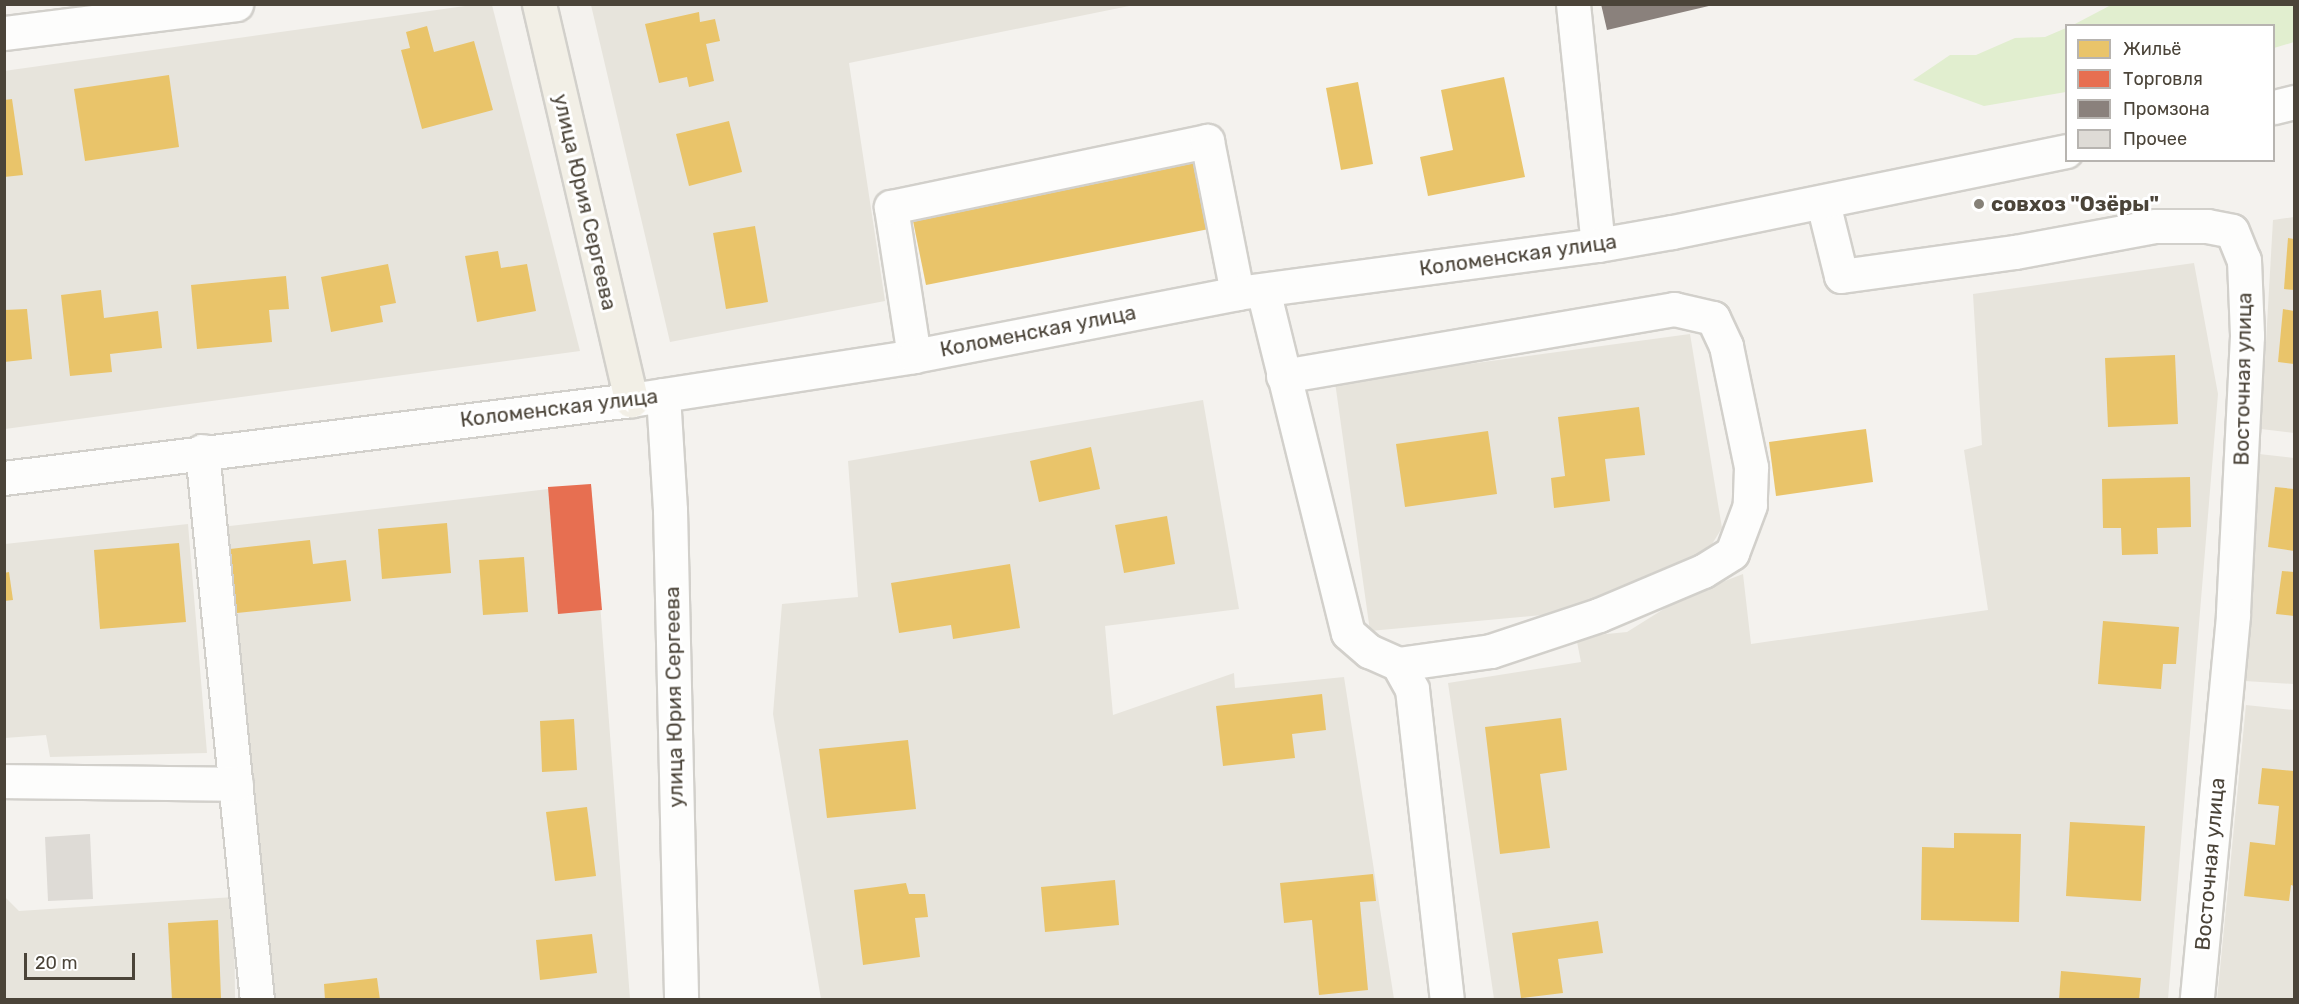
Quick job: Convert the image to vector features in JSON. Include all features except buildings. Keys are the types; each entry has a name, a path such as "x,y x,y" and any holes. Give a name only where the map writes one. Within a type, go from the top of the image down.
{"main road":[{"name":"улица Юрия Сергеева","path":"539,4 630,400"}],"street":[{"path":"4,33 236,4"},
{"path":"1574,4 1598,245"},
{"path":"2275,107 2295,102"},
{"path":"914,356 891,207 1207,141 1250,291 1283,376 1348,633 1369,651 1398,664 1491,651 1588,619 1703,571 1732,553 1750,505 1750,467 1726,346 1713,318 1674,309 1283,376"},
{"name":"Коломенская улица","path":"4,478 202,451 630,400 914,356 1250,291 1598,245 1823,202 2065,151"},
{"name":"Восточная улица","path":"1823,202 1841,276 2015,252 2155,226 2207,226 2232,231 2244,260 2246,347 2233,616 2197,999"},
{"name":"улица Юрия Сергеева","path":"663,395 670,510 681,999"},
{"path":"202,451 258,999"},
{"path":"1398,664 1412,689 1448,999"},
{"path":"4,781 236,784"}],"shaded area":[{"path":"472,5 492,5 580,351 5,429 4,71"},
{"path":"591,5 1134,5 849,63 885,301 670,342"},
{"path":"2294,217 2294,433 2261,429 2273,220"},
{"path":"2194,263 2218,394 2168,999 1494,999 1448,683 1581,662 1576,637 1627,632 1683,597 1743,574 1751,644 1988,610 1964,450 1982,445 1973,294"},
{"path":"1690,334 1722,528 1704,557 1563,613 1370,631 1335,382"},
{"path":"1203,400 1239,609 1105,626 1113,715 1234,673 1235,688 1344,677 1394,999 821,999 773,714 782,604 858,597 848,461"},
{"path":"2259,454 2294,458 2294,684 2245,681"},
{"path":"591,484 630,999 275,999 221,527"},
{"path":"188,524 207,753 50,757 46,735 5,738 5,544"},
{"path":"2246,705 2294,710 2294,999 2217,1000"},
{"path":"4,896 19,911 234,897 235,999 5,999"}],"green space":[{"path":"2111,5 2294,5 2294,42 2275,48 2275,24 2075,24"},
{"path":"2065,28 2065,92 1984,106 1913,80 1950,55 1976,55 2015,38 2045,37"}],"place":[{"name":"совхоз \"Озёры\"","path":"1979,204"}]}
